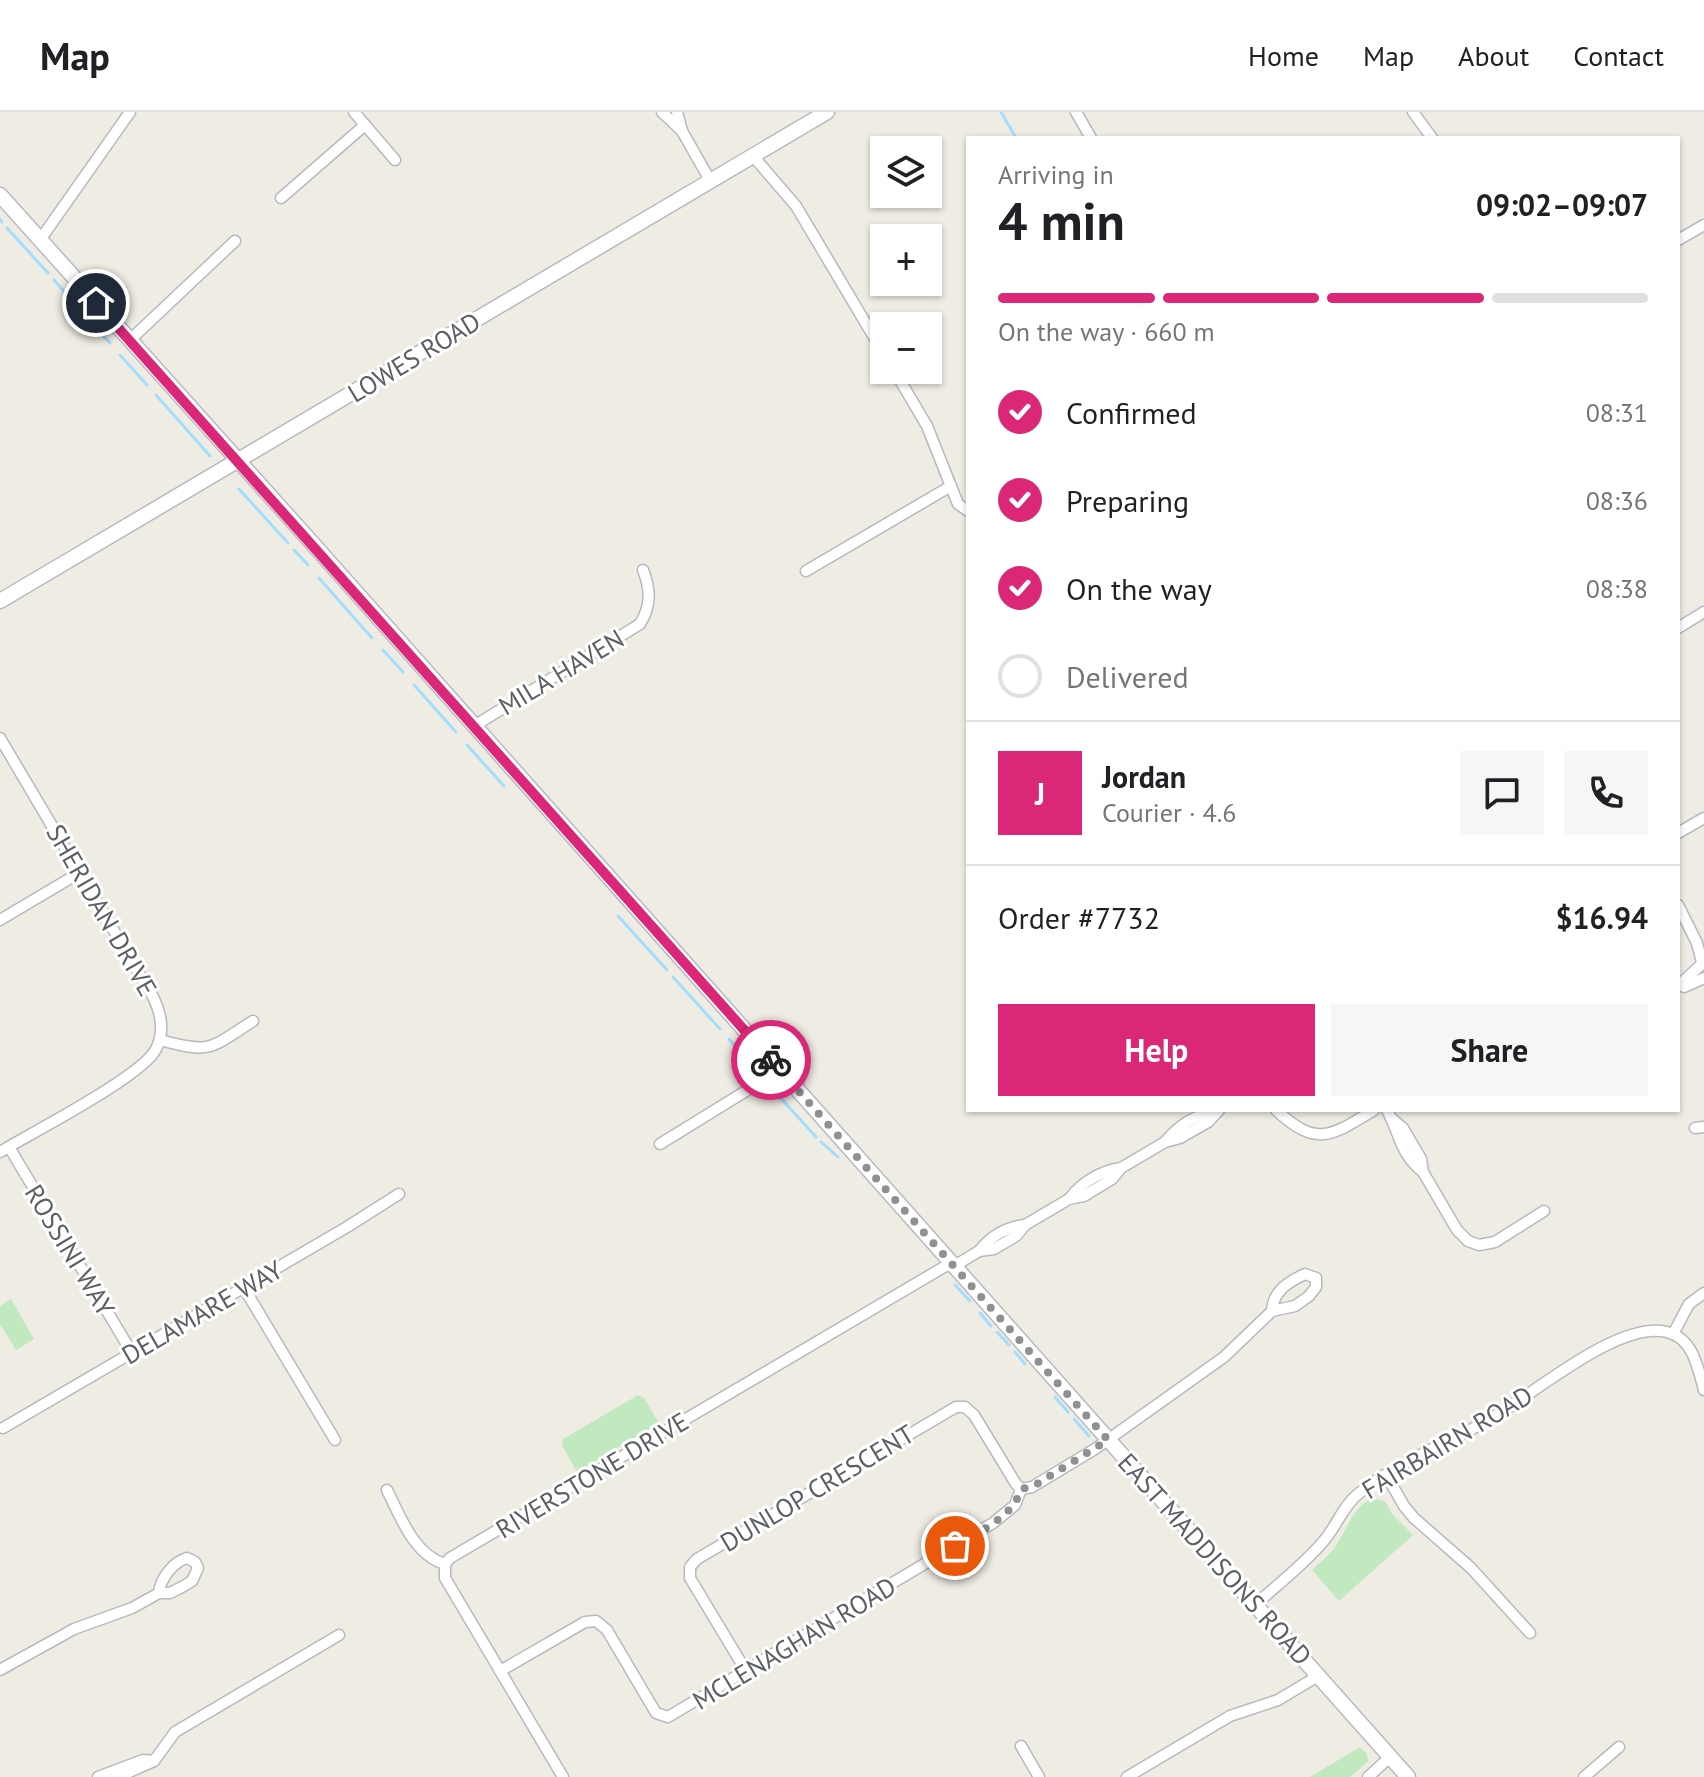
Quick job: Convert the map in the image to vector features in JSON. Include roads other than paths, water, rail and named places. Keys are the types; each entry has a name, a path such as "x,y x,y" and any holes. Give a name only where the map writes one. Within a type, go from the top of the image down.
{"street":[{"path":"40,240 130,112"},
{"path":"354,112 395,160"},
{"path":"662,112 682,131"},
{"path":"677,112 682,131 711,182"},
{"name":"LOWES ROAD","path":"0,601 827,112"},
{"path":"1076,112 1090,136"},
{"path":"1413,112 1431,136"},
{"path":"281,198 365,125"},
{"path":"753,156 796,206 870,330"},
{"name":"EAST MADDISONS ROAD","path":"0,195 1408,1777"},
{"path":"1680,239 1704,225"},
{"path":"130,340 235,241"},
{"path":"902,384 927,426 958,504 966,510"},
{"path":"806,571 951,486"},
{"name":"MILA HAVEN","path":"474,726 640,624 648,611 649,590 643,570"},
{"path":"1680,627 1704,612"},
{"name":"SHERIDAN DRIVE","path":"0,738 156,1002 161,1021 160,1040"},
{"path":"1680,832 1704,818"},
{"path":"0,920 79,873"},
{"path":"1680,908 1704,942"},
{"path":"1680,986 1703,964 1685,917"},
{"path":"1680,987 1704,978"},
{"path":"4,1149 139,1070 152,1056 160,1040 199,1050 211,1047 253,1021"},
{"path":"660,1144 780,1070"},
{"name":"RIVERSTONE DRIVE","path":"445,1564 450,1558 939,1270 979,1251 994,1249 1016,1236 1025,1225 1069,1199 1084,1196 1112,1179 1121,1168 1165,1142 1180,1138 1208,1122 1217,1112"},
{"path":"1278,1112 1295,1128 1321,1135 1338,1131 1371,1112"},
{"path":"1389,1114 1409,1138 1421,1159 1423,1172 1460,1234 1473,1244 1495,1242 1544,1211"},
{"name":"ROSSINI WAY","path":"4,1149 132,1353"},
{"name":"DELAMARE WAY","path":"3,1428 399,1194"},
{"path":"1305,1274 1316,1278 1316,1287 1302,1301 1286,1309 1272,1311 1273,1299 1284,1286 1305,1274"},
{"path":"244,1288 335,1440"},
{"path":"1704,1293 1689,1304 1673,1334 1690,1348 1704,1390"},
{"name":"MCLENAGHAN ROAD","path":"500,1671 593,1620 603,1625 653,1708 663,1717 673,1715 993,1523 1015,1505 1021,1489 1032,1487 1108,1440 1230,1352 1272,1311"},
{"name":"FAIRBAIRN ROAD","path":"1255,1605 1323,1542 1355,1497 1387,1476 1496,1416 1570,1365 1603,1347 1648,1331 1673,1334"},
{"name":"DUNLOP CRESCENT","path":"746,1671 690,1577 691,1565 697,1559 954,1407 965,1407 974,1415 1021,1489"},
{"path":"1387,1476 1414,1518 1471,1568 1530,1633"},
{"path":"387,1490 415,1540 430,1558 445,1564 445,1578 563,1777"},
{"path":"0,1670 63,1634 132,1608 159,1593"},
{"path":"118,1777 154,1761 175,1732 339,1635"},
{"path":"1127,1777 1230,1716 1278,1700 1318,1676"},
{"path":"1021,1746 1039,1777"},
{"path":"1584,1777 1619,1747"},
{"path":"1368,1777 1390,1757"},
{"path":"98,1777 143,1760 154,1761"}],"waterway":[{"path":"1001,112 1015,136"},
{"path":"7,228 48,273"},
{"path":"54,280 70,298"},
{"path":"75,304 89,320"},
{"path":"97,329 110,343"},
{"path":"120,355 147,385"},
{"path":"156,395 210,456"},
{"path":"239,489 288,543"},
{"path":"294,550 308,565"},
{"path":"319,578 372,638"},
{"path":"383,650 403,672"},
{"path":"414,685 456,732"},
{"path":"467,745 504,786"},
{"path":"618,916 667,970"},
{"path":"673,977 720,1029"},
{"path":"729,1039 736,1047"},
{"path":"740,1052 762,1076"},
{"path":"768,1084 816,1137"},
{"path":"821,1142 838,1157"},
{"path":"955,1285 970,1301"},
{"path":"980,1313 991,1326"},
{"path":"997,1332 1009,1345"},
{"path":"1015,1352 1025,1364"},
{"path":"1055,1397 1068,1412"},
{"path":"1074,1419 1089,1436"}]}
